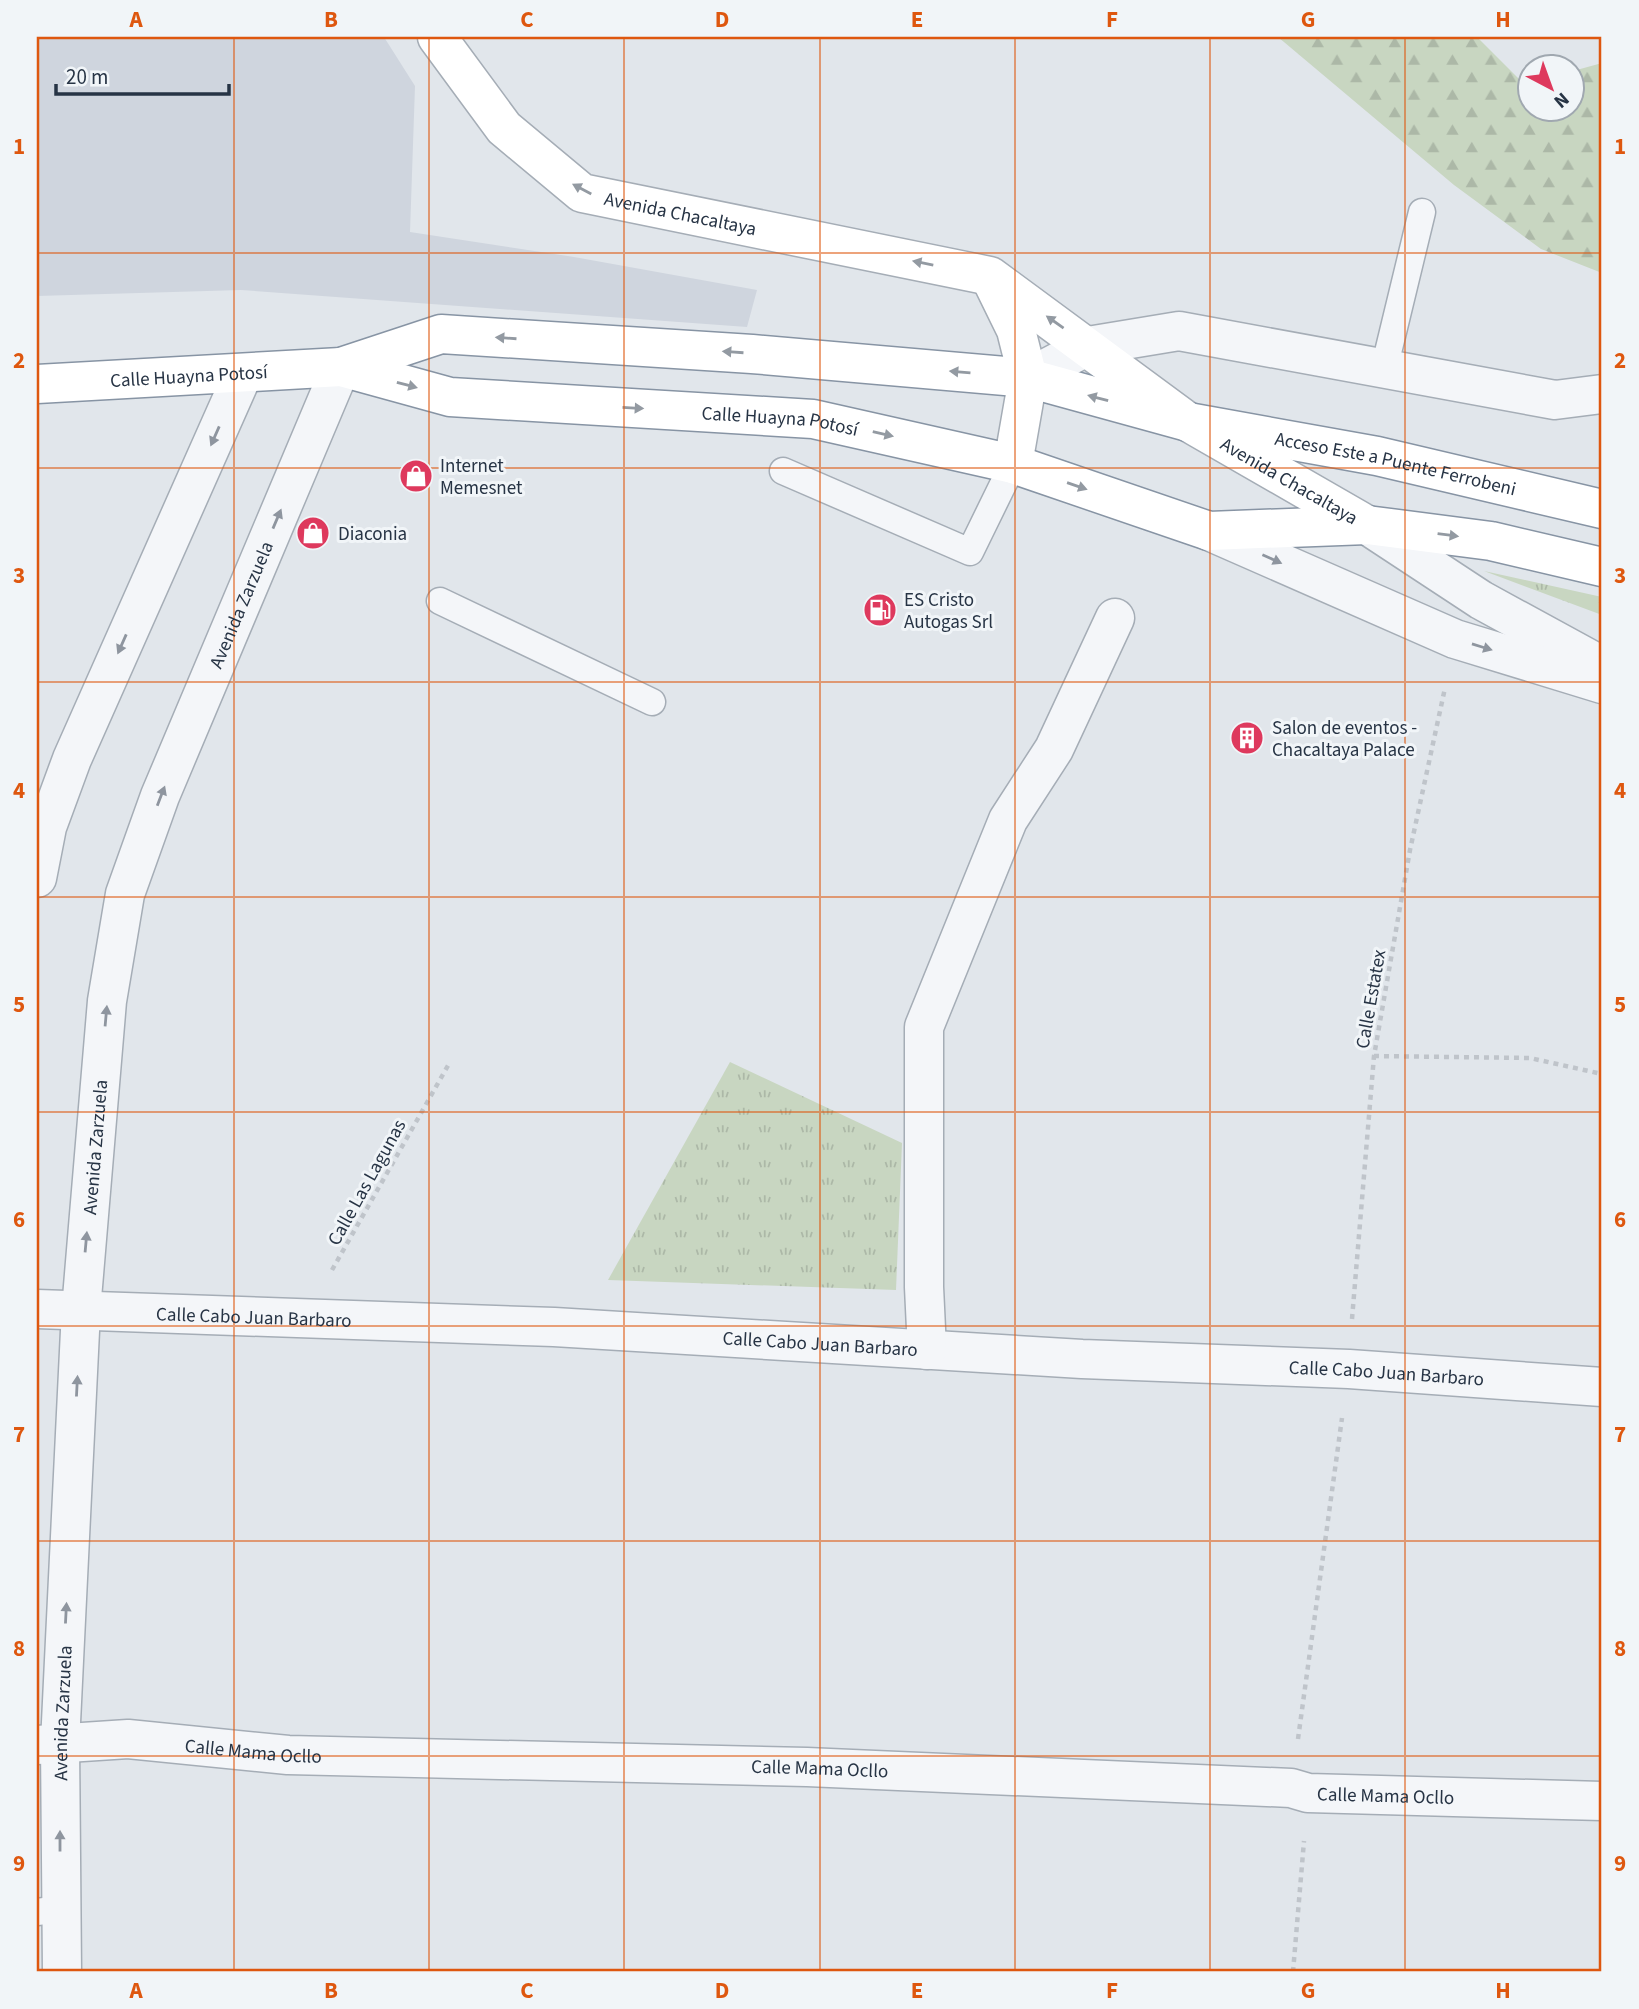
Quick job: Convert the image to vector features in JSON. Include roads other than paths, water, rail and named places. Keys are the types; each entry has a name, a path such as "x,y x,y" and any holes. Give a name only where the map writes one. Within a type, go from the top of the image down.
{"main road":[{"name":"Avenida Chacaltaya","path":"437,37 504,128 582,193 990,276 1188,422 1367,525"},
{"path":"990,276 1016,330 1028,379 1013,464"},
{"name":"Calle Huayna Potosí","path":"37,384 341,367 441,334 752,354 1028,379 1188,422"},
{"name":"Calle Huayna Potosí","path":"341,367 450,397 813,419 1013,464 1209,531"},
{"name":"Acceso Este a Puente Ferrobeni","path":"1188,422 1377,456 1602,509"},
{"path":"1209,531 1367,525 1491,541 1602,567"}],"street":[{"path":"1028,379 1088,346 1179,331 1555,400 1602,394"},
{"name":"Avenida Zarzuela","path":"62,1972 48,1910 48,1744 107,1001 125,894 160,796 341,367"},
{"path":"37,878 47,827 72,759 243,374"},
{"name":"Avenida Chacaltaya","path":"1367,525 1481,600 1602,666"},
{"path":"1209,531 1455,639 1602,684"},
{"path":"928,1350 924,1287 924,1027 1008,820 1054,749 1115,618"},
{"name":"Calle Cabo Juan Barbaro","path":"37,1309 554,1327 928,1350 1349,1369 1602,1387"},
{"name":"Calle Mama Ocllo","path":"48,1744 128,1739 288,1755 781,1766 1300,1791 1602,1801"}],"lane":[{"path":"1384,369 1422,212"},
{"path":"783,471 970,552 1013,464"},
{"path":"440,601 652,702"}],"place":[{"name":"Internet Memesnet","path":"416,476"},
{"name":"Diaconia","path":"313,533"},
{"name":"ES Cristo Autogas Srl","path":"880,610"},
{"name":"Salon de eventos - Chacaltaya Palace","path":"1247,738"}]}
